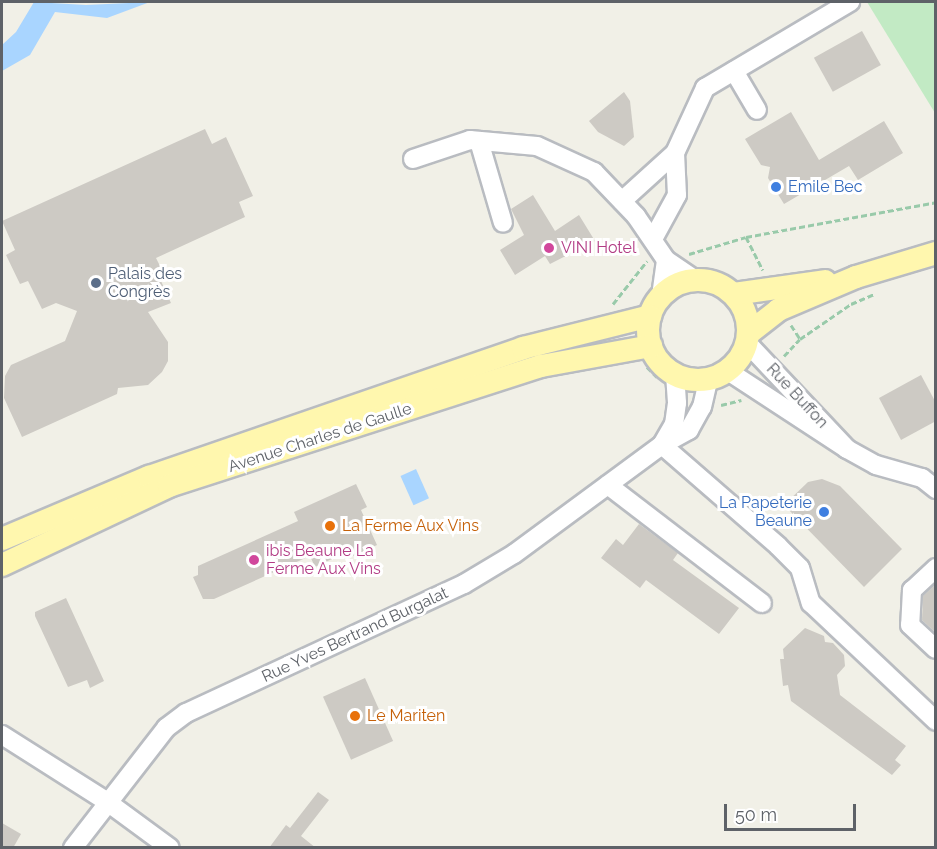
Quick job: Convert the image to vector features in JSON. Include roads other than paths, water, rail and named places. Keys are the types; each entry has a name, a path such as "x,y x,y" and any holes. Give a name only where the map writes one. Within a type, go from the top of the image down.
{"main road":[{"path":"748,338 743,306 734,294 716,283 696,280 671,288 662,296 650,316 651,346 660,362 675,374 718,375 748,338 778,310 856,277 936,254"},
{"path":"734,294 856,277"},
{"name":"Avenue Charles de Gaulle","path":"2,539 149,477 523,348 650,316"},
{"name":"Avenue Charles de Gaulle","path":"2,565 169,486 541,366 651,346"}],"street":[{"path":"622,201 675,153 705,88 850,2"},
{"path":"734,71 757,110"},
{"path":"413,159 470,140 537,146 594,172 636,216 666,260 696,280"},
{"path":"479,141 503,223"},
{"path":"653,239 677,195 675,153"},
{"path":"662,296 666,260"},
{"name":"Rue Buffon","path":"748,338 771,369 846,449"},
{"name":"Rue Yves Bertrand Burgalat","path":"662,445 674,424 677,403 675,374"},
{"name":"Rue Buffon","path":"718,375 757,387 846,449 876,465 931,479"},
{"name":"Rue Yves Bertrand Burgalat","path":"73,848 106,801 166,728 186,713 464,584 514,554 662,445 690,430 718,375"},
{"path":"662,445 800,568 812,603 936,721"},
{"path":"608,485 762,603"},
{"path":"936,568 912,591 910,625 936,649"},
{"path":"2,735 106,801 170,848"}],"water":[{"path":"34,2 86,5 150,2 107,18 55,12 30,55 2,71 2,45 16,32"},
{"path":"416,469 429,498 413,505 400,476"}],"place":[{"name":"Emile Bec","path":"776,187"},
{"name":"VINI Hotel","path":"549,248"},
{"name":"Palais des Congrès","path":"96,283"},
{"name":"La Papeterie Beaune","path":"824,512"},
{"name":"La Ferme Aux Vins","path":"330,526"},
{"name":"ibis Beaune La Ferme Aux Vins","path":"254,560"},
{"name":"Le Mariten","path":"355,716"}]}
